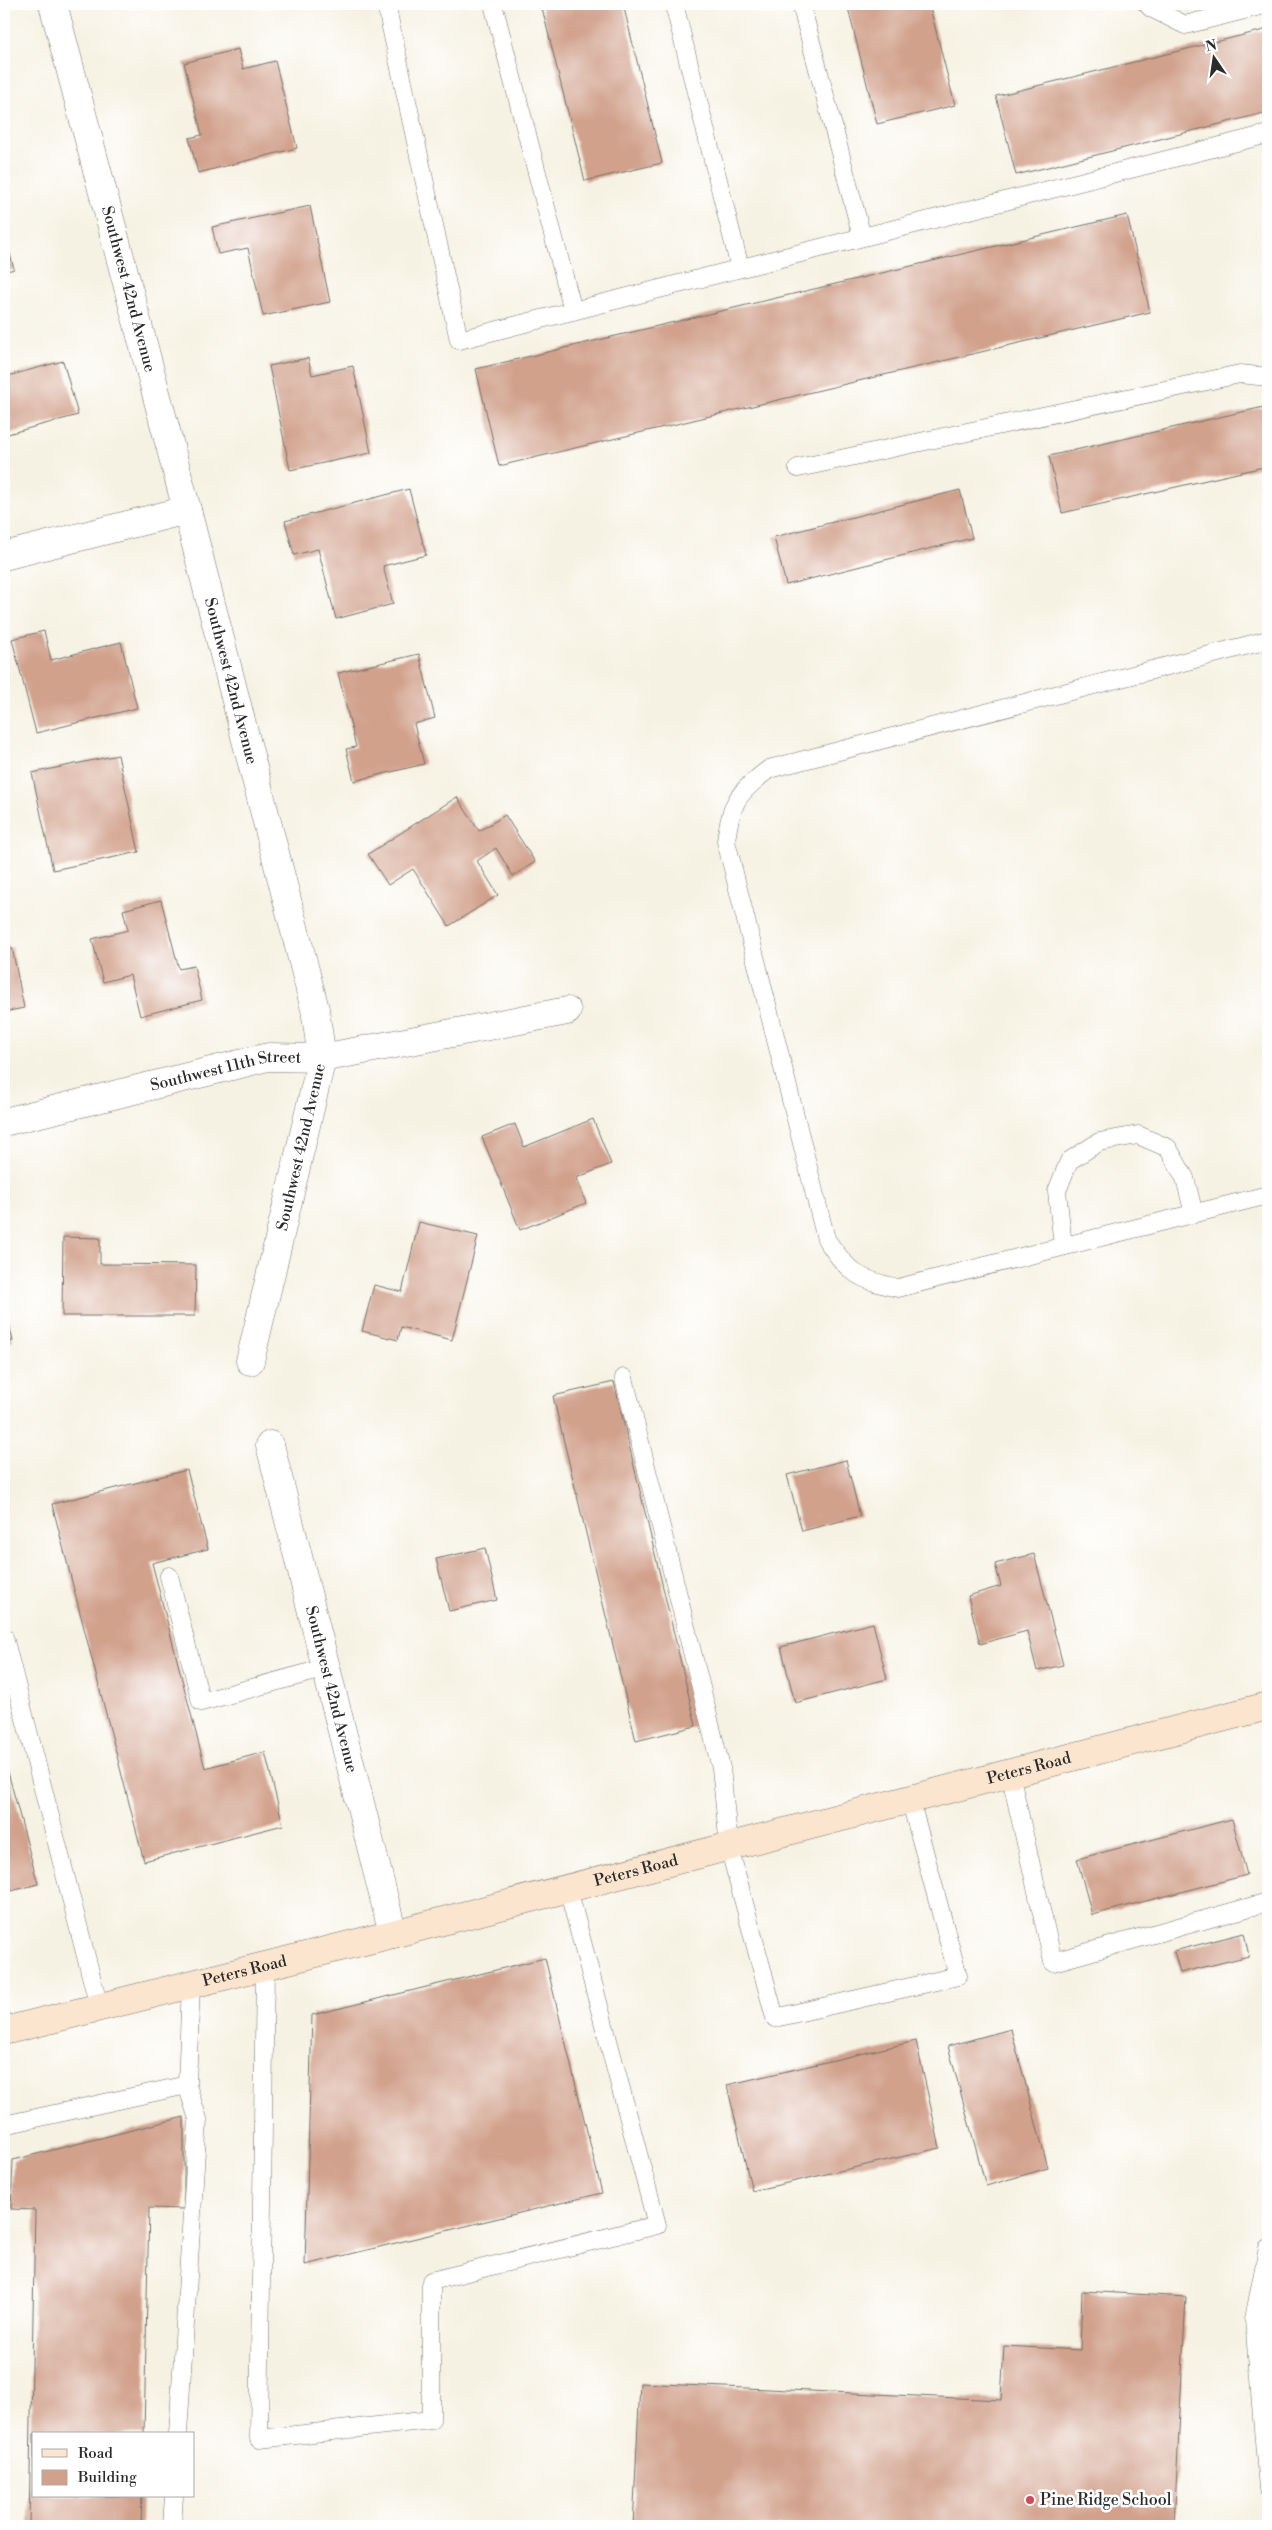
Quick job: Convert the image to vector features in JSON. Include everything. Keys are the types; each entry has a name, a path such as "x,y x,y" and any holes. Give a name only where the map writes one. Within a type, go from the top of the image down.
{"street":[{"name":"Southwest 42nd Avenue","path":"53,4 187,510 315,1009 322,1058 250,1361"},
{"path":"4,556 187,510"},
{"name":"Southwest 11th Street","path":"4,1122 268,1057 322,1058 567,1011"},
{"name":"Southwest 42nd Avenue","path":"270,1445 393,1934"},
{"name":"Peters Road","path":"4,2031 393,1934 1268,1706"}],"lane":[{"path":"386,4 459,340 1268,134"},
{"path":"494,4 573,311"},
{"path":"674,4 740,268"},
{"path":"801,4 862,237"},
{"path":"1148,4 1151,8 1186,25 1268,4"},
{"path":"1164,4 1186,25"},
{"path":"798,468 1240,374 1268,377"},
{"path":"1268,640 769,769 744,789 729,816 726,841 826,1239 842,1262 865,1280 898,1288 1268,1195"},
{"path":"1063,1246 1057,1191 1069,1160 1098,1142 1138,1135 1168,1148 1185,1178 1194,1214"},
{"path":"624,1378 721,1768 728,1847 775,2018 958,1976 910,1799"},
{"path":"169,1576 202,1702 326,1668"},
{"path":"4,1637 99,2007"},
{"path":"1010,1773 1053,1962 1268,1902"},
{"path":"265,1966 259,2439 431,2420 431,2281 657,2225 568,1889"},
{"path":"178,2432 198,2119 187,2085 191,1984"},
{"path":"4,2125 187,2085"},
{"path":"1268,2248 1254,2319 1268,2489"},
{"path":"172,2526 174,2498"}],"building":[{"path":"541,4 623,4 662,163 585,181"},
{"path":"847,4 929,4 955,105 877,124"},
{"path":"1268,29 1268,112 1016,175 996,96"},
{"path":"238,49 243,69 275,61 297,148 198,173 189,138 202,135 184,63"},
{"path":"310,206 330,302 263,316 248,248 218,254 212,227"},
{"path":"1127,215 1150,312 499,466 476,369"},
{"path":"4,233 14,269 4,272"},
{"path":"308,358 312,375 353,366 371,453 290,470 269,366"},
{"path":"63,361 78,415 4,435 4,377"},
{"path":"1268,406 1268,466 1062,513 1049,456"},
{"path":"409,489 426,555 383,566 393,604 336,619 318,549 294,555 285,521"},
{"path":"960,490 972,538 786,585 774,537"},
{"path":"44,631 51,660 121,642 137,708 36,733 12,639"},
{"path":"419,654 435,718 414,724 424,764 354,781 346,749 356,747 338,673"},
{"path":"118,755 139,852 53,870 32,773"},
{"path":"457,797 479,831 505,815 535,862 513,876 496,848 477,861 498,895 449,926 413,869 388,885 368,854"},
{"path":"161,900 179,969 194,966 202,1000 140,1016 130,975 103,982 92,939 128,930 123,910"},
{"path":"12,947 24,1008 4,1012 4,949"},
{"path":"593,1119 611,1164 576,1178 586,1203 520,1230 482,1137 515,1124 524,1147"},
{"path":"419,1222 478,1236 452,1340 401,1327 398,1340 362,1331 374,1285 402,1292"},
{"path":"63,1237 100,1238 100,1264 196,1265 195,1316 62,1316"},
{"path":"4,1304 13,1341 4,1343"},
{"path":"614,1382 696,1726 636,1741 553,1396"},
{"path":"846,1460 860,1516 802,1531 787,1475"},
{"path":"187,1470 208,1549 152,1563 205,1768 265,1752 283,1825 144,1861 52,1504"},
{"path":"485,1548 497,1600 449,1611 436,1559"},
{"path":"1034,1554 1063,1665 1037,1671 1027,1631 980,1644 968,1596 1001,1586 995,1564"},
{"path":"873,1623 887,1679 795,1703 781,1647"},
{"path":"4,1757 38,1884 4,1893"},
{"path":"1232,1819 1247,1875 1092,1915 1077,1859"},
{"path":"1244,1933 1249,1956 1180,1973 1174,1951"},
{"path":"545,1958 602,2193 305,2265 312,2015"},
{"path":"1011,2029 1048,2168 986,2186 948,2046"},
{"path":"916,2041 940,2148 752,2191 727,2085"},
{"path":"184,2117 184,2209 149,2208 144,2432 32,2432 32,2498 142,2498 141,2526 29,2526 35,2210 11,2209 13,2160"},
{"path":"1082,2291 1186,2297 1174,2526 633,2526 640,2383 1001,2400 1004,2346 1080,2350"}],"place":[{"name":"Pine Ridge School","path":"1030,2500"}]}
